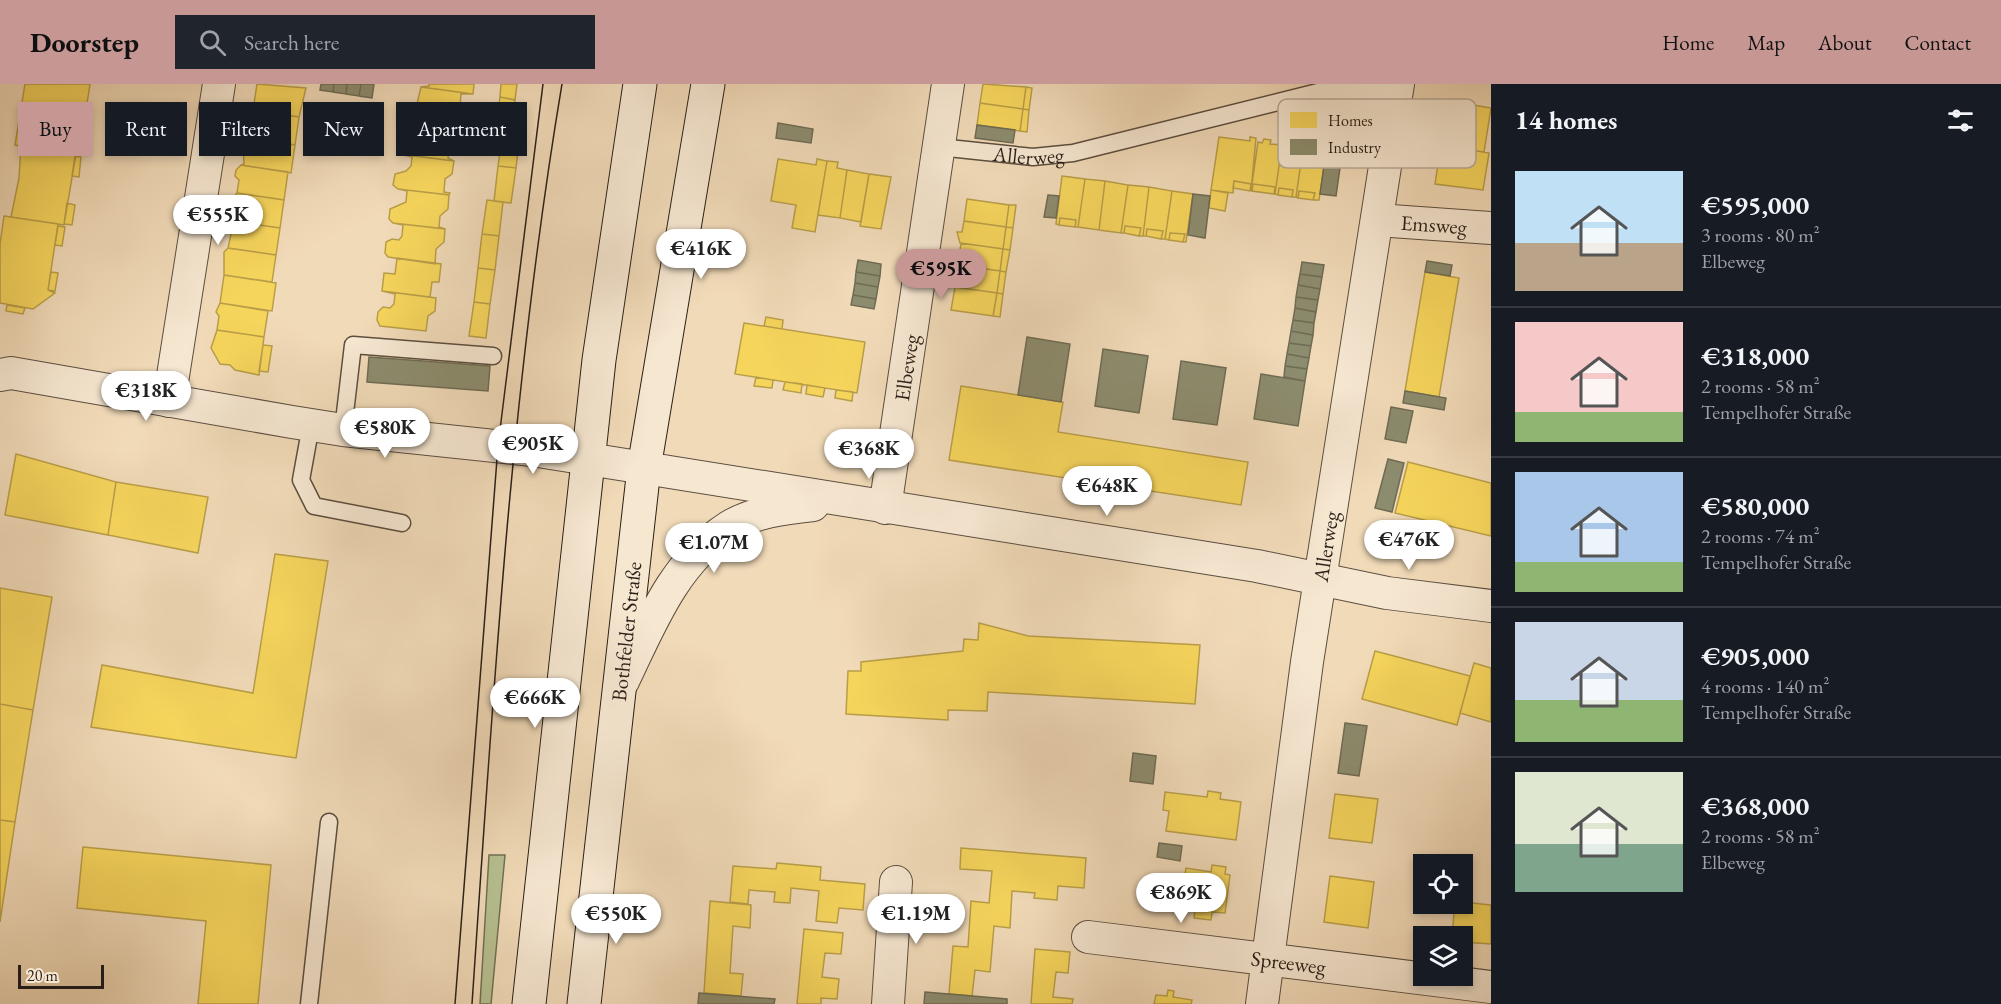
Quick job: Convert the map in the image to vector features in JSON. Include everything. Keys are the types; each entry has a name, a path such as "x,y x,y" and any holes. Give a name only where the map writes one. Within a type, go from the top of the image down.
{"main road":[{"path":"529,1004 599,360 640,84"},
{"name":"Bothfelder Straße","path":"584,1004 644,468 708,84"}],"street":[{"path":"169,401 219,84"},
{"name":"Elbeweg","path":"885,508 948,84"},
{"name":"Allerweg","path":"1262,1004 1320,579 1385,168"},
{"name":"Emsweg","path":"1377,220 1491,228"},
{"path":"0,375 11,373 343,430 532,450 1257,566 1387,594 1491,606"},
{"path":"619,690 648,628 684,566 730,526 776,509 845,501"},
{"path":"888,1004 896,882"},
{"name":"Spreeweg","path":"1088,937 1491,987"}],"lane":[{"name":"Allerweg","path":"1290,99 1322,91 1398,88"},
{"name":"Allerweg","path":"939,147 1033,157 1073,153 1278,102"},
{"path":"343,430 353,345 493,356"},
{"path":"311,425 301,480 314,506 402,523"},
{"path":"309,1004 329,822"}],"green space":[{"path":"489,855 505,855 491,1004 480,1004"}],"building: Homes":[{"path":"25,84 90,84 87,102 22,102"},
{"path":"257,84 306,88 299,117 291,116 291,102 254,102"},
{"path":"429,84 474,84 473,94 421,87 429,86"},
{"path":"501,84 517,84 515,100 500,97"},
{"path":"983,84 1026,87 1023,109 980,103"},
{"path":"421,87 473,94 461,94 460,102 417,102"},
{"path":"1026,87 1032,88 1029,110 1023,109"},
{"path":"500,97 515,100 515,102 499,102"},
{"path":"980,103 1023,109 1020,131 977,125"},
{"path":"1476,105 1491,108 1484,152 1476,151"},
{"path":"1023,109 1029,110 1027,132 1020,131"},
{"path":"291,116 299,117 295,145 291,144"},
{"path":"18,127 18,145 15,145"},
{"path":"1219,137 1250,141 1250,137 1256,138 1251,191 1251,184 1234,181 1233,193 1211,190"},
{"path":"1264,139 1271,140 1270,144 1278,145 1279,168 1275,194 1275,187 1253,184 1251,191 1258,142 1262,143"},
{"path":"291,144 295,145 291,173 241,165 244,164 244,156 291,156"},
{"path":"1476,151 1489,153 1483,190 1435,184 1437,168 1476,168"},
{"path":"20,156 76,156 64,225 11,217 19,178"},
{"path":"75,156 81,157 79,177 72,176"},
{"path":"408,156 454,161 452,174 445,179 444,192 450,193 449,195 398,189 393,185 395,174 406,171 411,166 412,157"},
{"path":"415,156 448,156 454,161"},
{"path":"499,156 517,156 516,168 498,166"},
{"path":"778,159 816,165 817,159 827,161 815,232 792,228 796,205 771,201"},
{"path":"827,161 838,162 837,168 847,170 840,218 818,215"},
{"path":"241,165 288,172 284,200 237,193 239,180 235,176 236,170"},
{"path":"498,166 516,168 511,203 494,201"},
{"path":"1279,168 1300,168 1296,197 1292,197 1293,190 1279,188 1278,195 1275,194"},
{"path":"1300,168 1324,168 1319,200 1313,200 1315,193 1299,191 1298,198 1296,197"},
{"path":"847,170 869,174 861,222 840,218"},
{"path":"869,174 891,177 881,229 860,226"},
{"path":"1062,176 1085,179 1078,227 1075,227 1076,220 1060,218 1059,225 1056,224"},
{"path":"1085,179 1105,181 1099,230 1078,227"},
{"path":"1105,181 1128,185 1121,233 1099,230"},
{"path":"1234,181 1251,184 1250,191 1233,188"},
{"path":"1253,184 1275,187 1274,194 1252,191"},
{"path":"1128,185 1149,187 1143,236 1139,236 1141,228 1125,226 1124,233 1121,233"},
{"path":"1149,187 1172,191 1165,239 1161,239 1163,231 1147,229 1146,236 1143,236"},
{"path":"1279,188 1293,190 1292,197 1278,195"},
{"path":"398,189 449,195 448,209 440,216 439,227 445,229 393,223 389,219 390,209 406,202 407,191"},
{"path":"1211,190 1228,193 1225,211 1209,208"},
{"path":"1172,191 1193,194 1186,242 1183,242 1185,234 1170,233 1169,240 1165,239"},
{"path":"1299,191 1315,193 1313,200 1298,198"},
{"path":"237,193 284,200 280,228 232,221 235,205 231,201"},
{"path":"967,199 1009,205 1006,227 964,221"},
{"path":"487,200 503,202 499,236 482,234"},
{"path":"67,203 75,205 72,225 64,224"},
{"path":"1009,205 1016,205 1013,228 1006,227"},
{"path":"4,216 58,224 48,290 55,293 33,309 0,303 0,244"},
{"path":"1060,218 1076,220 1075,227 1059,225"},
{"path":"232,221 280,228 276,255 228,248 231,234 228,224"},
{"path":"964,221 1006,227 1003,249 960,243 957,232 962,232"},
{"path":"393,223 445,229 444,242 436,249 435,264 388,257 385,253 386,242 392,239 399,240 402,236 403,225"},
{"path":"58,226 65,227 62,246 55,245"},
{"path":"1125,226 1141,228 1139,236 1124,233"},
{"path":"1006,227 1013,228 1010,250 1003,249"},
{"path":"1147,229 1163,231 1161,239 1146,236"},
{"path":"1170,233 1185,234 1183,242 1169,240"},
{"path":"482,234 499,236 495,270 478,268"},
{"path":"961,243 1003,249 1000,271 958,265"},
{"path":"228,248 276,255 272,282 224,275 224,252"},
{"path":"1003,249 1010,250 1006,272 1000,271"},
{"path":"397,258 441,264 439,282 432,282 430,297 382,291 384,273 395,274"},
{"path":"958,265 1000,271 997,293 955,287"},
{"path":"478,268 495,270 490,304 474,302"},
{"path":"1000,271 1006,272 1003,294 997,293"},
{"path":"51,272 58,273 55,291 48,290"},
{"path":"1425,272 1459,278 1439,397 1405,391"},
{"path":"224,275 276,283 272,311 220,303"},
{"path":"955,287 997,293 993,316 951,310"},
{"path":"382,291 436,298 435,311 428,316 426,331 380,326 377,320 378,312 383,307 390,308 394,304 395,294"},
{"path":"997,293 1003,294 1000,317 993,316"},
{"path":"474,302 490,304 486,338 469,336"},
{"path":"220,303 268,311 264,337 217,330 219,316 216,312"},
{"path":"7,305 25,308 23,314 6,311"},
{"path":"766,317 783,320 782,329 764,326"},
{"path":"744,323 865,342 857,393 735,374"},
{"path":"217,330 264,337 259,375 220,364 211,348"},
{"path":"263,345 272,346 268,372 259,371"},
{"path":"756,377 773,380 772,388 754,386"},
{"path":"785,382 802,384 801,393 783,390"},
{"path":"807,385 825,388 823,397 806,394"},
{"path":"961,386 1063,402 1058,432 1248,462 1241,505 949,460"},
{"path":"836,390 853,392 852,401 835,398"},
{"path":"16,454 116,482 108,535 5,515"},
{"path":"1408,462 1491,483 1491,536 1395,513"},
{"path":"116,482 208,497 198,553 108,535"},
{"path":"275,554 328,561 296,758 91,727 102,665 253,693"},
{"path":"0,588 52,597 33,710 0,704"},
{"path":"979,623 1028,636 1200,645 1195,704 988,692 987,711 948,710 948,720 846,714 848,671 861,671 861,662 963,651 964,639 978,640"},
{"path":"1375,651 1470,676 1457,725 1362,699"},
{"path":"1474,663 1491,668 1491,722 1460,713"},
{"path":"0,704 33,710 15,822 0,820"},
{"path":"1208,791 1221,793 1220,799 1241,802 1236,840 1166,831 1169,811 1163,810 1165,792 1207,797"},
{"path":"1335,794 1378,799 1372,843 1329,838"},
{"path":"0,820 15,822 0,922"},
{"path":"83,847 271,865 258,1004 198,1004 206,921 77,908"},
{"path":"961,848 1086,858 1084,888 1058,886 1057,900 1034,898 1035,893 1012,891 1010,928 994,926 990,972 975,970 972,996 949,994 953,946 968,947 971,901 989,903 992,871 960,869"},
{"path":"777,863 821,867 820,880 865,884 863,910 839,908 837,923 816,921 819,891 791,888 790,903 774,902 775,892 749,890 748,904 730,902 733,866 776,869"},
{"path":"1212,865 1226,867 1225,874 1230,875 1225,913 1212,912 1211,920 1194,918 1195,909 1180,907 1186,868 1211,872"},
{"path":"1330,876 1374,882 1368,928 1324,922"},
{"path":"710,901 751,905 750,928 733,926 730,973 743,974 741,996 704,993"},
{"path":"1473,903 1491,905 1491,944 1473,943 1473,926 1453,926 1454,914 1473,914"},
{"path":"804,929 843,933 841,954 825,953 822,977 839,979 837,999 821,998 821,1004 797,1004"},
{"path":"1035,949 1070,952 1068,973 1056,972 1053,997 1073,999 1072,1004 1031,1004"},
{"path":"1168,990 1174,991 1173,997 1192,1000 1191,1004 1154,1004 1156,995 1167,996"}],"building: Industry":[{"path":"321,84 334,84 333,92 320,90"},
{"path":"334,84 347,84 346,94 333,92"},
{"path":"347,84 361,84 359,96 346,94"},
{"path":"361,84 374,84 372,98 359,96"},
{"path":"778,123 813,129 811,143 776,138"},
{"path":"977,125 1015,130 1013,143 975,138"},
{"path":"1324,168 1340,168 1336,196 1320,194"},
{"path":"1193,194 1210,196 1205,238 1188,235"},
{"path":"1048,195 1059,196 1056,218 1044,217"},
{"path":"858,260 881,264 880,276 856,272"},
{"path":"1427,261 1452,265 1450,276 1425,272"},
{"path":"1302,262 1324,265 1322,277 1300,274"},
{"path":"856,272 880,276 878,287 855,283"},
{"path":"1300,274 1322,277 1320,289 1298,285"},
{"path":"855,283 878,287 876,299 853,295"},
{"path":"1298,285 1320,289 1318,300 1296,297"},
{"path":"853,295 876,299 874,309 851,305"},
{"path":"1296,297 1318,300 1316,312 1295,308"},
{"path":"1295,308 1316,312 1314,323 1293,320"},
{"path":"1293,320 1314,323 1313,335 1291,331"},
{"path":"1291,331 1313,335 1311,346 1289,343"},
{"path":"1027,337 1070,344 1061,402 1018,395"},
{"path":"1289,343 1311,346 1309,358 1287,354"},
{"path":"1103,349 1148,356 1139,413 1095,406"},
{"path":"1287,354 1309,358 1307,369 1285,366"},
{"path":"369,357 490,366 488,391 367,382"},
{"path":"1181,361 1226,368 1217,425 1173,419"},
{"path":"1285,366 1307,369 1305,381 1284,377"},
{"path":"1261,374 1305,381 1298,426 1254,419"},
{"path":"1405,391 1446,398 1444,410 1403,403"},
{"path":"1391,407 1413,411 1406,443 1385,439"},
{"path":"1388,459 1404,463 1392,512 1375,508"},
{"path":"1345,723 1367,726 1359,776 1338,773"},
{"path":"1133,753 1156,756 1153,784 1130,781"},
{"path":"1159,843 1182,846 1180,861 1157,857"},
{"path":"925,992 1007,999 1007,1004 924,1004"},
{"path":"699,993 775,999 774,1004 698,1004"}],"tram line":[{"path":"455,1004 498,446 543,84"},
{"path":"472,1004 496,658 517,428 544,198 562,84"}]}
